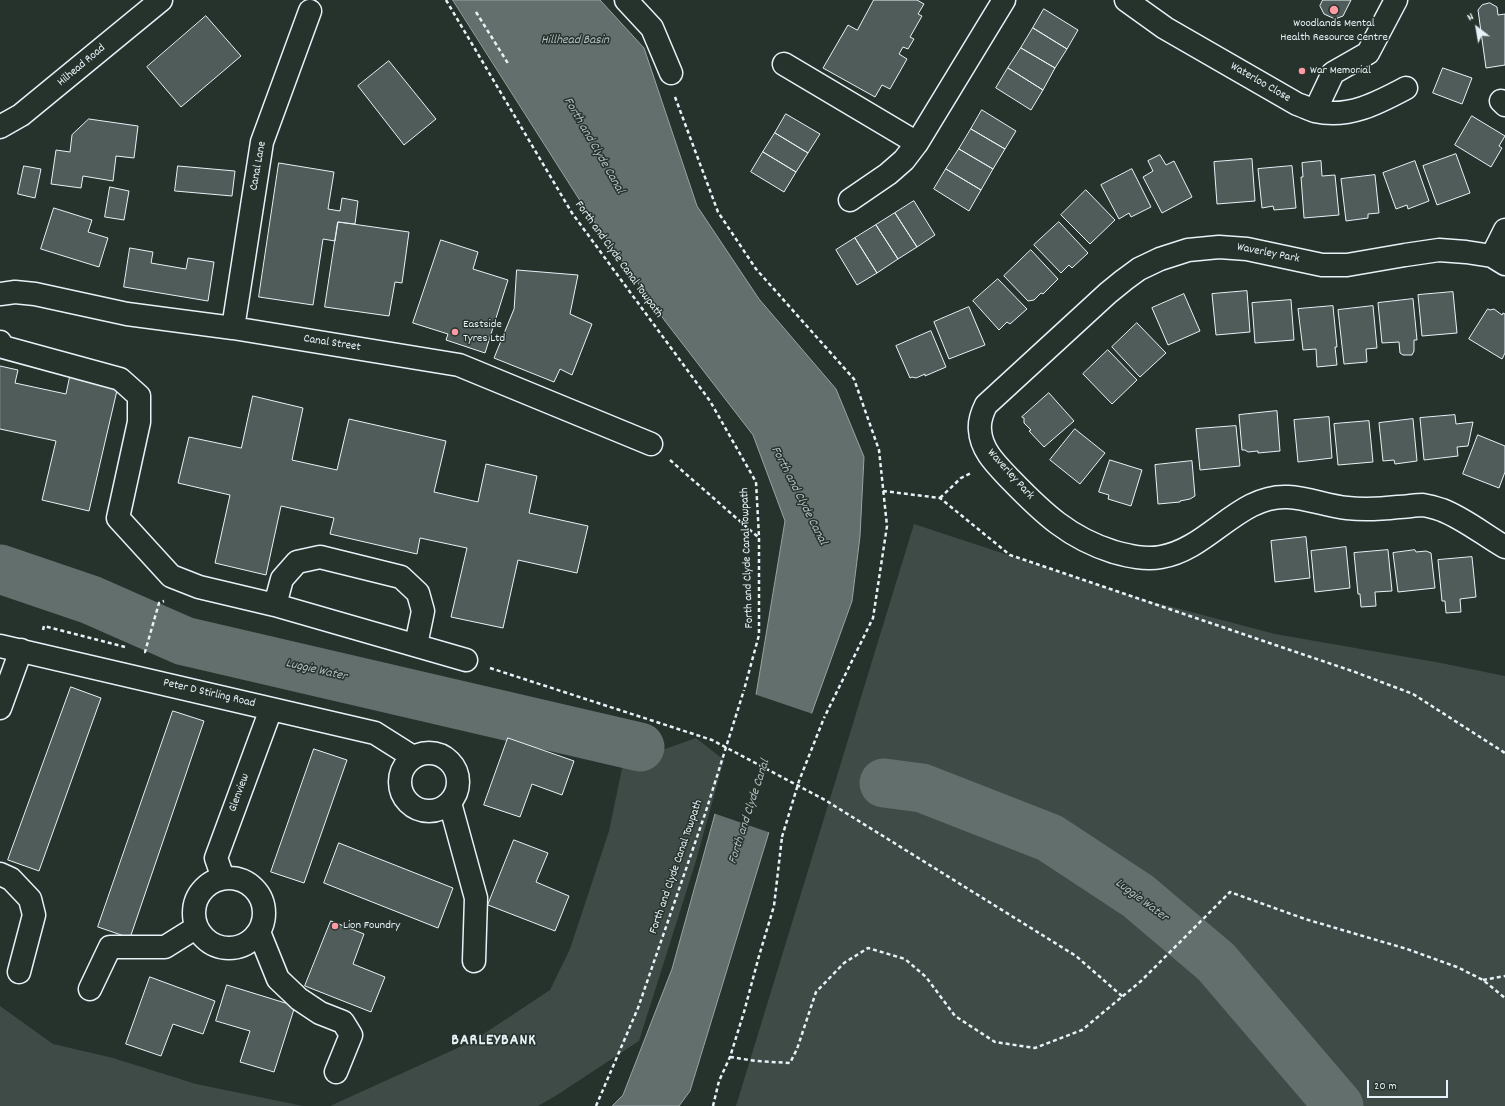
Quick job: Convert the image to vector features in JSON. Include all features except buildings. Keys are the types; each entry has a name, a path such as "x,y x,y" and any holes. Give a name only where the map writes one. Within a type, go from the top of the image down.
{"street":[{"name":"Hilhead Road","path":"0,128 21,115 161,0"},
{"path":"626,0 652,28 671,73"},
{"path":"850,200 888,174 904,160 917,143 1004,0"},
{"name":"Waterloo Close","path":"1126,0 1165,28 1297,104 1315,111 1331,113 1354,111 1381,101 1406,88"},
{"path":"1315,111 1333,73 1368,53 1396,0"},
{"name":"Canal Lane","path":"233,328 262,142 310,11"},
{"path":"784,64 917,143"},
{"name":"Waverley Park","path":"1505,230 1498,260 1466,252 1439,250 1347,266 1322,265 1247,249 1219,247 1188,250 1160,259 1139,269 1108,293 986,406 981,417 980,430 985,450 995,463 1053,520 1074,535 1095,546 1123,555 1143,558 1172,555 1202,540 1238,512 1253,504 1287,497 1349,508 1386,508 1423,505 1441,510 1457,517 1505,547"},
{"name":"Canal Street","path":"0,294 15,292 35,294 127,314 233,328 458,365 651,444"},
{"path":"0,342 3,347 120,379 139,396 139,422 118,518 171,576 199,587 275,605 466,660"},
{"path":"275,605 282,579 297,562 320,557 401,577 418,593 423,611 416,645"},
{"name":"Peter D Stirling Road","path":"0,646 374,733 413,757"},
{"path":"0,708 21,650"},
{"name":"Glenview","path":"223,878 216,858 271,708"},
{"path":"431,752 441,755 449,760 455,767 459,786 456,795 450,802 442,808 428,811 414,807 406,800 402,792 400,778 406,764 413,757 422,753 431,752"},
{"path":"450,802 476,898 474,961"},
{"path":"0,874 11,879 30,899 34,915 19,972"},
{"path":"223,878 235,878 246,881 255,888 262,898 264,921 259,932 251,941 241,947 218,947 208,942 200,933 195,922 194,911 196,899 202,889 212,882 223,878"},
{"path":"90,989 110,947 164,947 197,927"},
{"path":"259,932 278,979 299,999 320,1013 343,1022 351,1035 336,1072"}],"path":[{"name":"Forth and Clyde Canal Towpath","path":"446,0 572,214 710,401 756,482 759,537 759,635 744,690 706,811 638,1008 596,1106"},
{"path":"476,12 509,65"},
{"path":"671,73 675,97 718,212 756,269 854,379 879,450 887,526 873,618 824,718 799,780 782,837 774,906 744,1012 730,1057 719,1081 713,1106"},
{"path":"651,444 759,537"},
{"path":"940,498 960,478 995,463"},
{"path":"884,491 940,498 1010,555 1347,669 1413,694 1505,753"},
{"path":"145,652 158,603"},
{"path":"466,660 712,740 825,800 1076,956 1123,997"},
{"path":"730,1057 756,1061 790,1063 802,1035 816,992 844,963 868,948 905,959 926,977 955,1016 995,1042 1035,1048 1082,1030 1141,981 1230,892 1305,919 1407,949 1457,967 1483,980 1505,998"},
{"path":"1483,980 1505,976"}],"shaded area":[{"path":"914,524 1138,598 1275,634 1441,663 1505,676 1505,1106 736,1106"},
{"path":"696,738 724,760 695,864 639,1041 538,1106 330,1106 473,1041 550,990 570,949 609,831 623,764"},
{"path":"0,1006 53,1044 113,1058 196,1084 303,1106 0,1106"}],"water":[{"path":"453,0 600,0 644,48 697,206 759,299 836,389 864,457 860,536 852,601 769,832 690,1091 679,1106 612,1106 623,1095 672,969 715,814 728,787 756,695 785,521 753,435 665,321 586,210"}],"pier":[{"path":"754,694 813,714 771,833 713,813 726,787"}],"waterway":[{"name":"Luggie Water","path":"0,569 91,600 184,641 640,747"},
{"name":"Luggie Water","path":"884,783 922,788 1050,838 1138,896 1216,962 1339,1106"}],"place":[{"name":"Woodlands Mental Health Resource Centre","path":"1334,10"},
{"name":"War Memorial","path":"1302,71"},
{"name":"Eastside Tyres Ltd","path":"455,332"},
{"name":"Lion Foundry","path":"335,926"}],"district":[{"name":"BARLEYBANK","path":"494,1042"}],"water label":[{"name":"Hillhead Basin","path":"575,41"},
{"name":"Forth and Clyde Canal","path":"593,146"},
{"name":"Forth and Clyde Canal","path":"798,496"},
{"name":"Forth and Clyde Canal","path":"750,812"}]}
